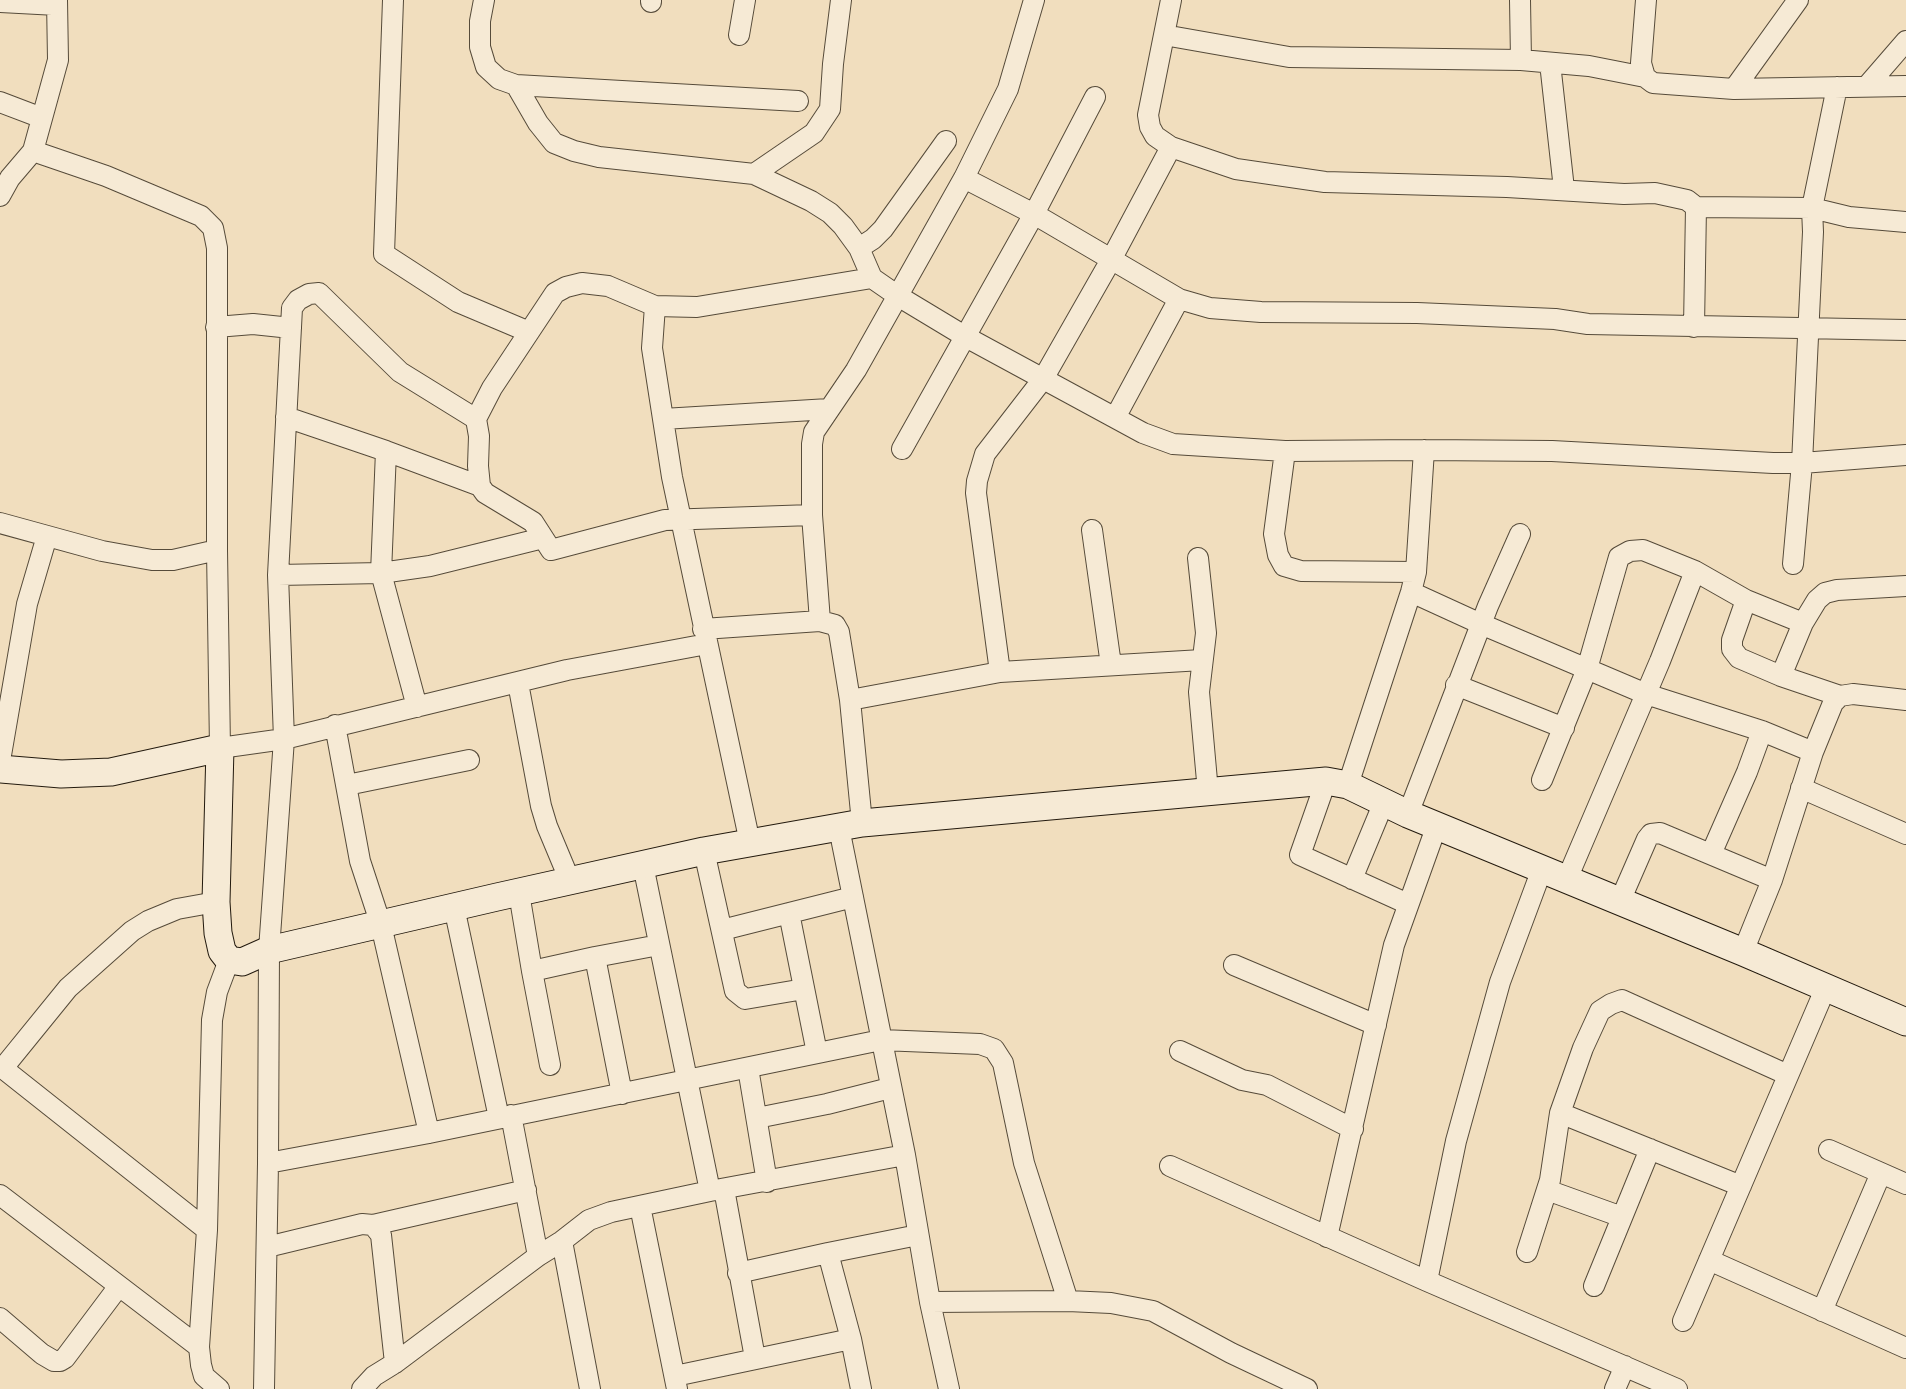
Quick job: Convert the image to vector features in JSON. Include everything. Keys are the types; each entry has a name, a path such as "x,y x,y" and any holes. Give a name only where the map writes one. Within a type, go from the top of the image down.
{"street":[{"path":"393,0 384,255 458,302 529,332"},
{"path":"484,0 480,21 480,47 486,67 499,79 516,85 798,101"},
{"path":"739,35 745,0"},
{"path":"754,174 814,133 830,109 832,64 841,0"},
{"path":"820,621 812,515 814,432 856,370 964,178 1008,89 1034,0"},
{"path":"1171,0 1148,115 1150,127 1155,136 1171,147 1236,169 1325,182 1564,189 1624,194 1655,193 1687,200 1696,207 1812,208 1849,217 1906,222"},
{"path":"1520,0 1521,60"},
{"path":"1645,77 1641,63 1646,0"},
{"path":"1734,89 1798,0"},
{"path":"0,2 57,3 59,37 58,60 33,151 5,177 0,196"},
{"path":"1164,35 1289,57 1521,60 1589,66 1645,77 1653,83 1734,89 1906,86"},
{"path":"1866,86 1906,41"},
{"path":"1550,63 1564,189"},
{"path":"516,85 538,123 554,143 574,151 599,157 754,174 811,201 830,213 843,226 859,248 872,278 898,296 966,338 1143,432 1173,444 1285,451 1575,452 1802,463 1906,455"},
{"path":"1793,564 1802,463 1813,232 1812,208 1837,87"},
{"path":"902,449 1034,214 1095,97"},
{"path":"0,102 42,118"},
{"path":"859,248 883,229 946,141"},
{"path":"1000,672 976,493 985,454 1043,379 1112,258 1171,147"},
{"path":"33,151 106,176 201,216 213,228 217,248 217,550 220,748 216,902 222,951 229,960 242,962 269,950 704,851 850,826 1208,792 1337,783 1826,987 1906,1023"},
{"path":"964,178 1034,214 1179,299 1210,308 1261,312 1417,313 1555,319 1588,324 1906,330"},
{"path":"1694,327 1696,207"},
{"path":"812,515 665,520 551,550 533,522 485,494 480,486 479,436 476,418 492,388 555,293 566,287 582,283 608,286 655,306 697,307 872,278"},
{"path":"264,1389 269,950 284,738 278,575 292,308 298,300 309,294 319,293 400,372 476,418"},
{"path":"1116,416 1179,299"},
{"path":"655,306 652,348 663,420 705,637 750,843"},
{"path":"216,327 253,324 291,328"},
{"path":"663,420 829,409"},
{"path":"286,417 480,486"},
{"path":"1408,904 1300,855 1337,783 1412,592 1416,572 1424,450"},
{"path":"386,451 381,573 417,707"},
{"path":"1285,451 1274,534 1278,555 1284,566 1301,571 1416,572"},
{"path":"0,523 102,551 153,560 173,560 217,550"},
{"path":"1092,530 1111,665"},
{"path":"1352,879 1396,808 1456,685 1520,534"},
{"path":"0,761 27,604 47,536"},
{"path":"278,575 381,573 430,566 543,538"},
{"path":"1542,780 1587,669 1619,557 1630,550 1643,550 1695,571 1746,600 1803,623"},
{"path":"1198,558 1206,633 1200,692 1208,792"},
{"path":"1567,879 1646,694 1695,571"},
{"path":"1781,676 1803,623 1817,600 1825,593 1837,590 1906,585"},
{"path":"1412,592 1646,694 1762,731 1813,752"},
{"path":"1746,600 1732,640 1732,649 1739,657 1781,676 1840,696 1853,694 1906,700"},
{"path":"0,769 61,774 111,772 220,748 284,738 705,637 820,621 835,624 840,632 850,700 850,826 853,897 905,1155 930,1302 949,1389"},
{"path":"850,700 1000,672 1202,660"},
{"path":"518,682 541,806 570,881"},
{"path":"1456,685 1564,728"},
{"path":"1743,952 1772,880 1813,752 1833,703 1840,696"},
{"path":"335,725 360,861 381,925 429,1133"},
{"path":"1711,854 1747,772 1762,731"},
{"path":"347,785 469,760"},
{"path":"1801,788 1906,834"},
{"path":"1328,1237 1394,945 1437,825"},
{"path":"1620,901 1651,834 1660,833 1772,880"},
{"path":"704,851 735,991 745,999 804,989"},
{"path":"643,865 687,1081 738,1273 755,1358"},
{"path":"1427,1281 1456,1141 1500,982 1542,868"},
{"path":"519,893 550,1065"},
{"path":"722,930 853,897"},
{"path":"207,1230 2,1067 68,988 132,931 148,921 177,909 216,902"},
{"path":"454,907 505,1117 526,1190 538,1256"},
{"path":"789,913 817,1053"},
{"path":"532,971 659,945"},
{"path":"595,957 622,1094"},
{"path":"219,1389 204,1376 199,1347 207,1230 212,1020 217,992 229,960"},
{"path":"1234,966 1376,1025"},
{"path":"1683,1321 1826,987"},
{"path":"1527,1252 1550,1180 1560,1113 1583,1048 1600,1011 1622,1000 1788,1075"},
{"path":"268,1163 429,1133 881,1040 980,1044 994,1049 1003,1063 1024,1163 1068,1301"},
{"path":"1180,1051 1242,1080 1267,1085 1353,1129"},
{"path":"748,1068 767,1182"},
{"path":"757,1118 890,1088"},
{"path":"1560,1113 1741,1186"},
{"path":"1594,1286 1650,1149"},
{"path":"1828,1150 1906,1184"},
{"path":"362,1389 374,1376 395,1363 589,1220 611,1212 717,1190 905,1155"},
{"path":"1170,1166 1677,1389"},
{"path":"1822,1311 1881,1173"},
{"path":"267,1247 362,1224 373,1225 526,1190"},
{"path":"1547,1190 1622,1218"},
{"path":"0,1195 199,1347"},
{"path":"640,1206 676,1382 755,1358 851,1339"},
{"path":"373,1225 381,1235 395,1363"},
{"path":"738,1273 918,1235"},
{"path":"562,1241 590,1389"},
{"path":"828,1253 851,1339 861,1389"},
{"path":"1709,1260 1906,1347"},
{"path":"0,1318 42,1354 54,1361 60,1361 65,1358 119,1286"},
{"path":"930,1302 1068,1301 1111,1303 1153,1311 1231,1353 1307,1389"},
{"path":"1615,1389 1625,1366"}]}
